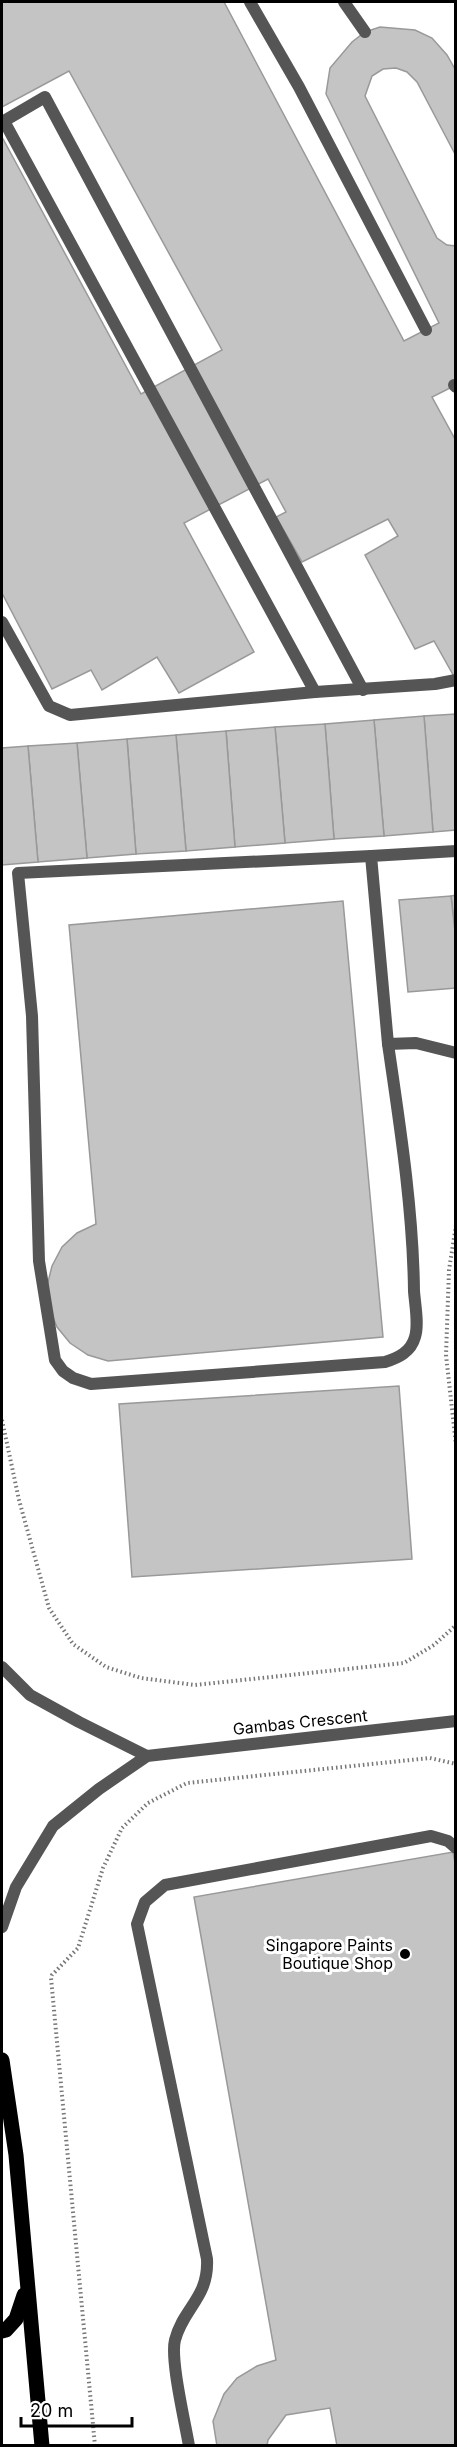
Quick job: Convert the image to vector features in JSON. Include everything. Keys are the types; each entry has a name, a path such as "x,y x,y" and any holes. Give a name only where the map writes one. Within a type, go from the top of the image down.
{"main road":[{"path":"2,2060 16,2155 42,2445"},
{"path":"2,2331 6,2330 16,2319 27,2286"}],"street":[{"path":"250,2 299,87 426,330"},
{"path":"344,2 366,32"},
{"path":"315,692 4,121 45,97 363,690"},
{"path":"2,622 49,706 70,715 315,692 435,684 456,680"},
{"path":"371,856 388,1044 402,1145 414,1274 415,1336 409,1348 399,1358 384,1362 92,1384 73,1378 63,1371 55,1360 39,1261 32,1016 18,873 456,851"},
{"path":"388,1044 416,1043 456,1053"},
{"path":"2,1667 30,1695 147,1756"},
{"name":"Gambas Crescent","path":"2,1926 16,1887 53,1826 99,1789 147,1756 456,1721"},
{"path":"189,2445 174,2355 175,2340 204,2288 208,2273 207,2259 137,1924 145,1902 165,1885 430,1836 448,1841 456,1848"}],"path":[{"path":"456,1225 449,1270 446,1356 456,1445"},
{"path":"2,1420 20,1500 49,1608 73,1644 106,1667 141,1678 195,1685 404,1664 434,1645 455,1626"},
{"path":"95,2445 51,1978 78,1948 103,1868 122,1828 148,1803 187,1783 430,1758 456,1764"}],"building":[{"path":"2,2 224,2 404,341 439,323 326,94 330,68 352,42 365,32 380,27 415,30 432,38 447,55 456,71 456,156 417,82 407,72 396,68 383,69 372,76 365,96 437,238 447,245 456,246 456,385 432,397 456,441 456,680 434,641 415,649 365,555 398,536 388,519 302,562 276,517 286,512 268,479 184,523 254,652 179,693 157,657 102,690 91,670 52,689 2,593 2,137 141,394 222,350 69,71 2,107"},
{"path":"456,714 456,830 433,832 424,716"},
{"path":"424,716 433,832 384,836 374,720"},
{"path":"374,720 384,836 334,839 325,724"},
{"path":"325,724 334,839 285,843 275,727"},
{"path":"275,727 285,843 235,847 226,731"},
{"path":"226,731 235,847 186,851 176,735"},
{"path":"176,735 186,851 136,854 127,739"},
{"path":"127,739 136,854 87,858 77,743"},
{"path":"77,743 87,858 38,862 28,746"},
{"path":"28,746 38,862 2,865 2,748"},
{"path":"456,895 456,940 451,896"},
{"path":"451,896 456,940 456,988 408,992 399,900"},
{"path":"343,901 383,1337 108,1361 88,1355 70,1343 57,1327 49,1308 47,1286 52,1266 62,1247 77,1233 96,1224 69,925"},
{"path":"399,1386 412,1559 132,1577 119,1404"},
{"path":"453,1852 456,1868 456,2446 337,2446 330,2408 286,2415 268,2440 267,2446 217,2446 213,2421 224,2394 237,2378 257,2366 276,2360 194,1897"}],"place":[{"name":"Singapore Paints Boutique Shop","path":"405,1954"}]}
